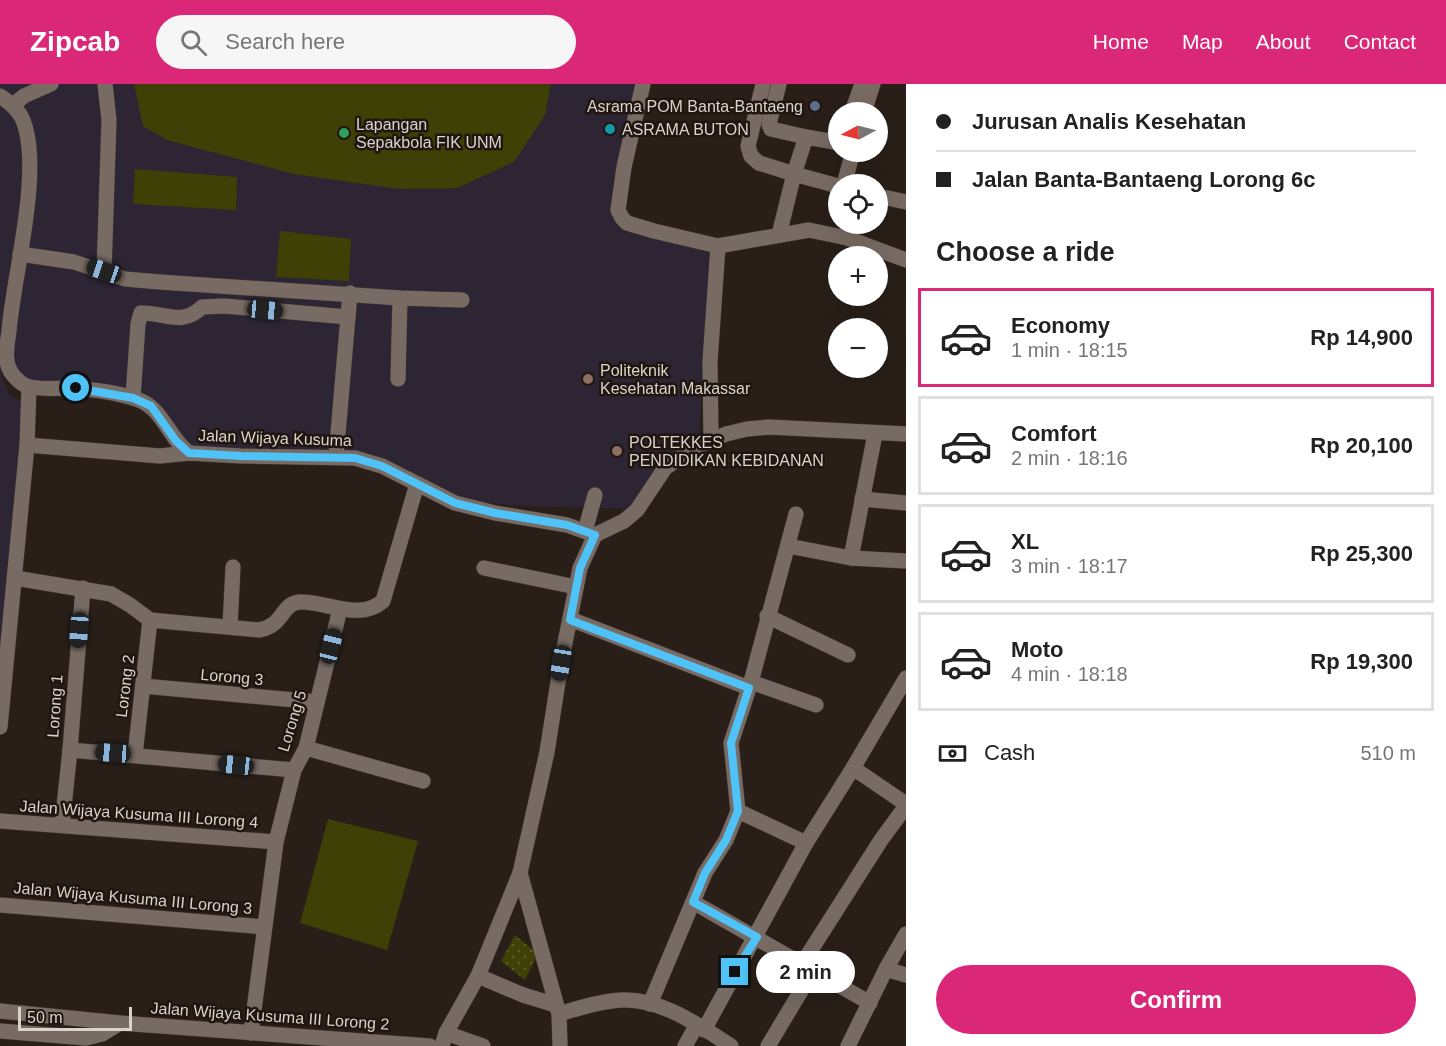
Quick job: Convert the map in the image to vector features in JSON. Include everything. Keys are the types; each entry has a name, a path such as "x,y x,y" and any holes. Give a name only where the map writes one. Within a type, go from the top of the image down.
{"street":[{"path":"6,100 24,96 51,84"},
{"path":"104,271 109,120 105,84"},
{"path":"643,84 624,167 618,210 627,223 718,246 809,230 847,238 860,246"},
{"path":"763,84 748,146 751,156 759,163 828,183"},
{"path":"779,84 769,124 771,129 828,141"},
{"path":"856,102 862,84"},
{"path":"867,102 873,84"},
{"path":"0,727 27,445 29,387 19,382 7,366 10,317 20,254 29,150 26,129 21,116 6,100"},
{"path":"779,235 806,137"},
{"path":"888,198 906,202"},
{"path":"711,439 710,354 718,246"},
{"path":"20,254 74,262 125,279 400,298 462,300"},
{"path":"888,256 906,260"},
{"path":"336,457 350,294"},
{"path":"398,379 400,298"},
{"path":"133,398 138,324 141,313 185,318 195,314 202,307 224,306 348,317"},
{"name":"Jalan Wijaya Kusuma","path":"29,387 76,388 133,398 151,406 176,441 189,453 355,458 368,461 443,498 477,510 542,520 590,533"},
{"path":"590,533 624,521 637,510 665,468 711,439 747,429 769,427 906,434"},
{"path":"851,558 875,434"},
{"path":"27,445 160,456 189,453"},
{"path":"15,578 111,594 150,620 259,630 274,625 289,606 300,602 340,609 369,609 383,601 417,484"},
{"path":"483,1046 444,1040 478,976 520,873 547,752 576,587 590,533 596,495"},
{"path":"862,499 906,503"},
{"path":"650,1004 705,873 726,840 738,811 731,743 750,685 796,514"},
{"path":"788,546 851,558 906,561"},
{"path":"230,627 232,567"},
{"path":"484,568 576,587"},
{"name":"Lorong 1","path":"62,825 82,588"},
{"name":"Lorong 5","path":"251,1033 276,842 294,770 306,748 340,609"},
{"path":"767,616 848,654"},
{"name":"Lorong 2","path":"135,755 150,620"},
{"path":"570,620 750,685 816,705"},
{"path":"685,1046 700,1028 757,937 806,843 854,768 906,678"},
{"name":"Lorong 3","path":"143,686 317,702"},
{"path":"306,748 423,781"},
{"path":"70,750 294,770"},
{"path":"768,1046 808,968 885,833 906,805 854,768"},
{"path":"738,811 806,843"},
{"name":"Jalan Wijaya Kusuma III Lorong 4","path":"0,821 276,842"},
{"path":"520,873 557,1009 560,1046"},
{"path":"693,902 870,1003"},
{"name":"Jalan Wijaya Kusuma III Lorong 3","path":"0,905 264,927"},
{"path":"851,1045 886,969 906,934"},
{"path":"886,969 906,975"},
{"path":"478,976 557,1009 621,1000 650,1004 674,1013 731,1046"},
{"name":"Jalan Wijaya Kusuma III Lorong 2","path":"0,1011 251,1033 267,1040 430,1046"},
{"path":"0,1031 86,1038 102,1034 120,1023"}],"shaded area":[{"path":"0,84 641,84 619,177 624,222 615,224 712,250 699,436 663,460 632,509 526,506 460,501 381,464 189,453 152,404 32,384 9,366 31,148 0,91"},
{"name":"Lapangan Sepakbola FIK UNM","path":"134,84 551,84 545,115 514,162 457,188 399,189 294,174 167,140 143,126"},
{"path":"0,102 22,127 26,179 1,374 9,394 28,405 0,650"},
{"path":"135,169 237,177 236,210 133,204"},
{"path":"280,231 351,239 349,281 276,277"},
{"path":"328,819 418,841 387,950 300,923"},
{"path":"515,935 538,954 525,980 501,961"}],"place":[{"name":"Asrama POM Banta-Bantaeng","path":"815,106"},
{"name":"ASRAMA BUTON","path":"610,129"},
{"name":"Lapangan Sepakbola FIK UNM","path":"344,133"},
{"name":"Politeknik Kesehatan Makassar","path":"588,379"},
{"name":"POLTEKKES PENDIDIKAN KEBIDANAN","path":"617,451"}],"route":[{"path":"76,388 138,399 151,406 176,441 189,453 355,458 382,466 455,503 477,510 567,525 595,535 580,568 570,620 749,688 731,743 738,811 726,840 705,873 693,902 757,937 735,972"}]}
